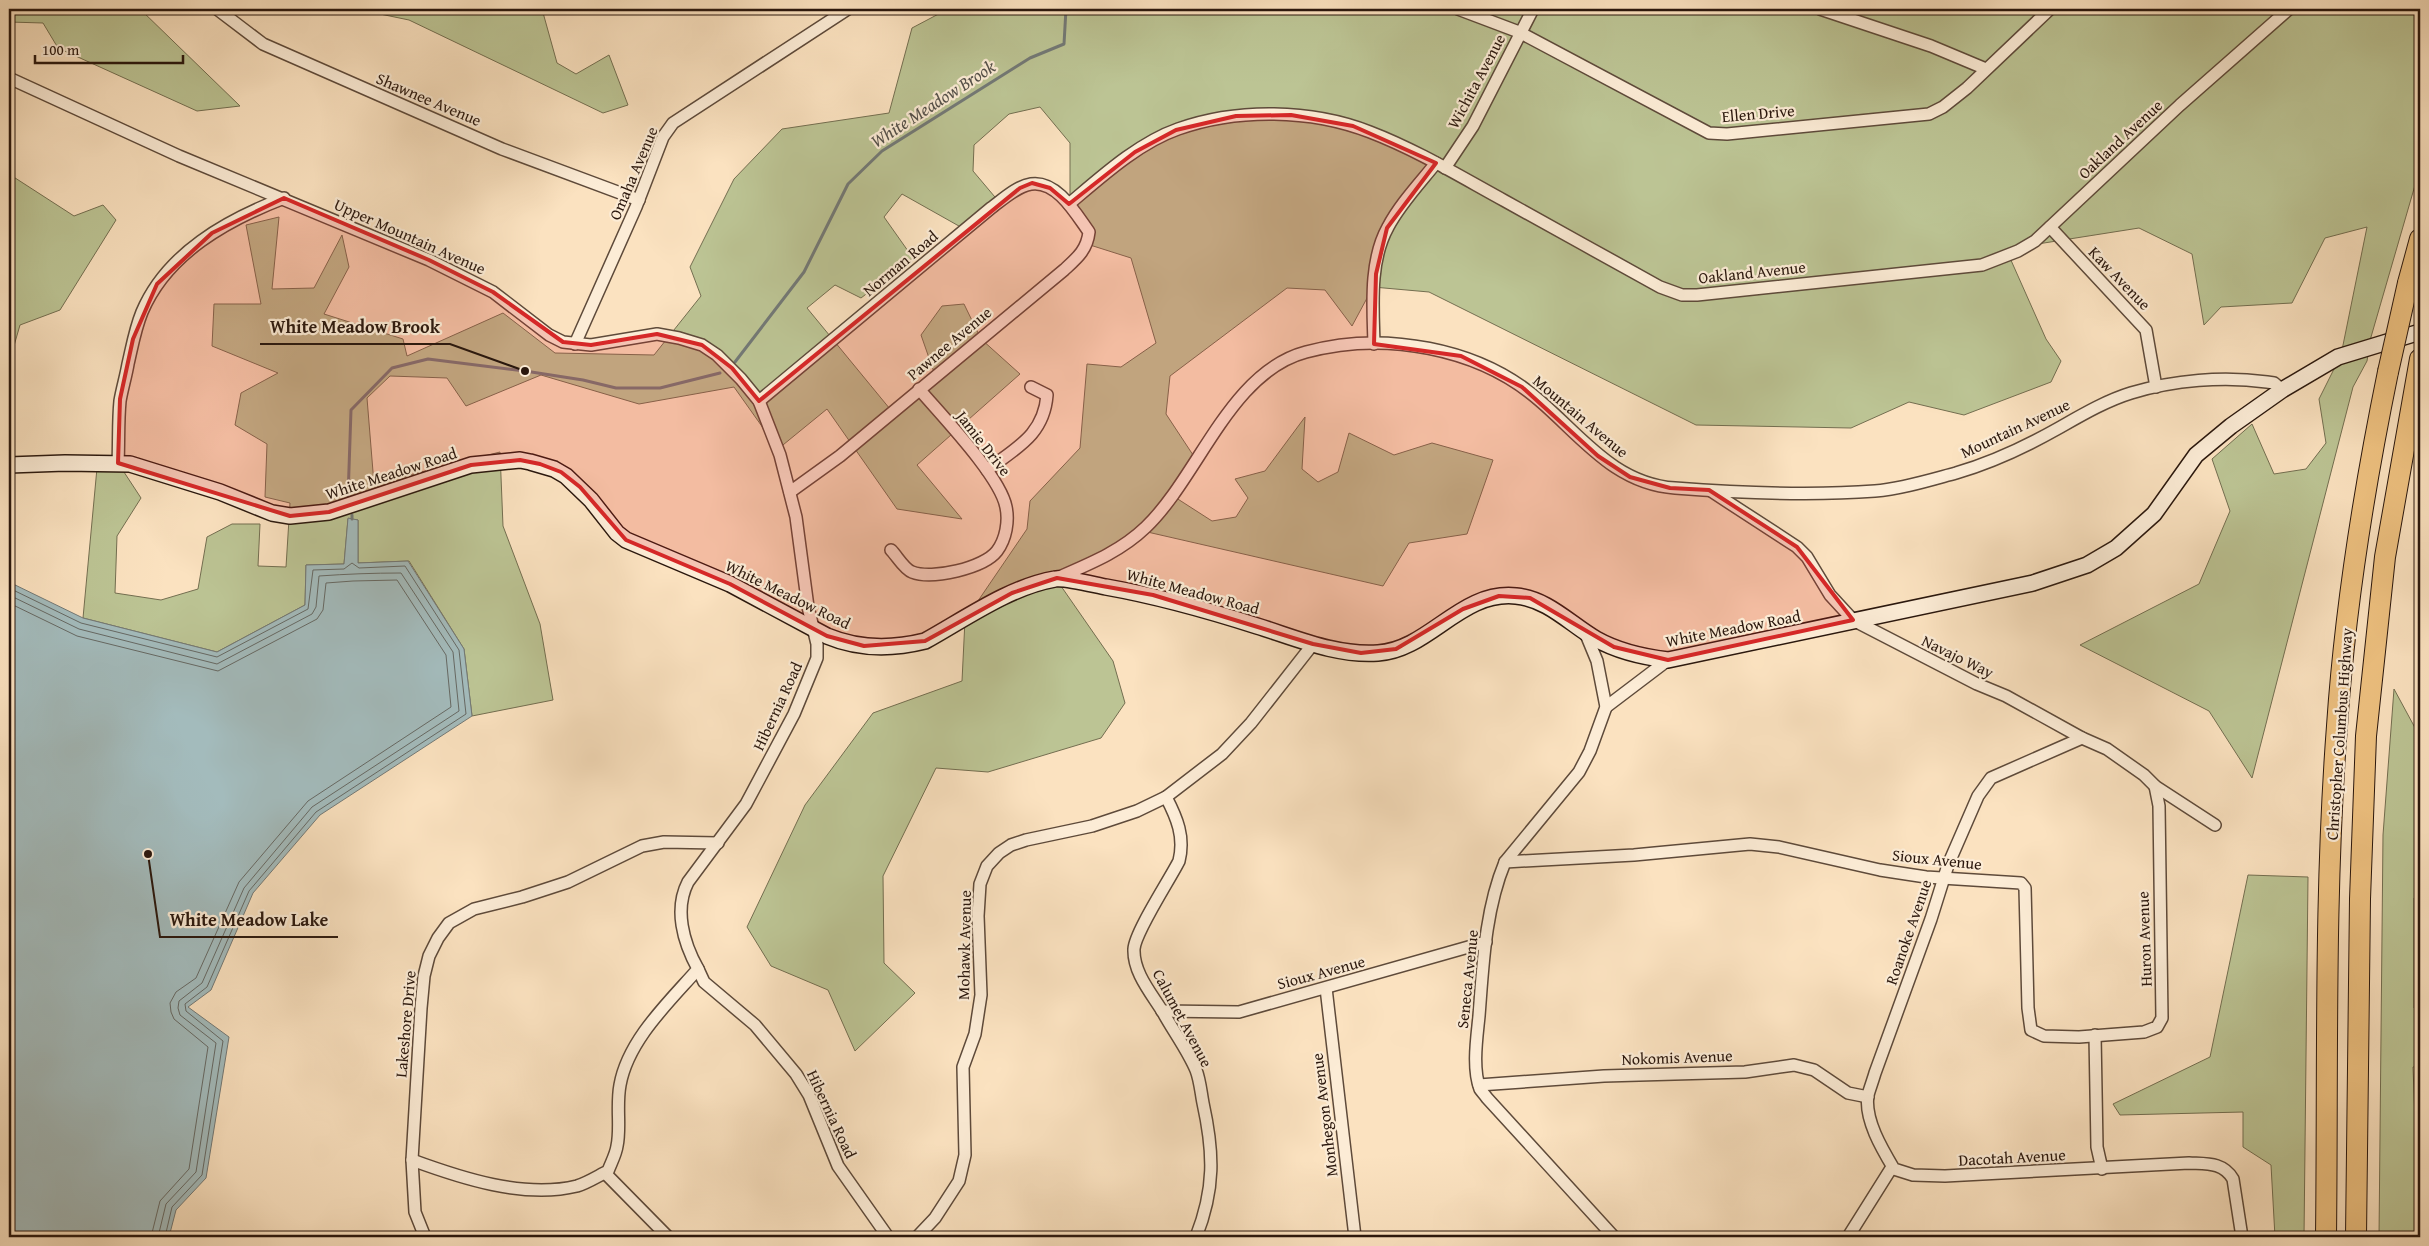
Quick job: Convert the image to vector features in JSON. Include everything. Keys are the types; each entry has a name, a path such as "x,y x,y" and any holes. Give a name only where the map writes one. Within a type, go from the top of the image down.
{"highway":[{"name":"Christopher Columbus Highway","path":"2326,1237 2331,858 2336,726 2351,583 2367,477 2388,372 2420,239"},
{"name":"Christopher Columbus Highway","path":"2356,1237 2360,899 2366,736 2386,557 2419,363"}],"street":[{"name":"Shawnee Avenue","path":"217,9 263,44 502,149 639,200"},
{"name":"Omaha Avenue","path":"575,344 639,200 663,137 672,123 830,13 848,9"},
{"name":"Ellen Drive","path":"1458,9 1519,32 1709,133 1728,134 1929,114 1943,107 2050,9"},
{"name":"Wichita Avenue","path":"1374,344 1373,302 1376,274 1384,235 1396,213 1441,165 1473,126 1519,32 1533,9"},
{"path":"1820,9 1931,46 1986,69"},
{"name":"Oakland Avenue","path":"1069,204 1135,152 1176,130 1236,116 1292,115 1353,126 1441,165 1660,287 1682,295 1982,265 2035,242 2180,105 2289,9"},
{"name":"Upper Mountain Avenue","path":"9,78 179,156 284,198 429,260 493,292 549,335 563,342 591,344 657,334 702,345 717,355 741,379 759,401 771,427 790,492 813,628"},
{"name":"Norman Road","path":"759,401 991,208 1020,188 1032,184 1050,188 1069,204"},
{"path":"118,462 120,400 133,339 143,311 157,284 175,264 212,233 232,221 284,198"},
{"name":"Pawnee Avenue","path":"790,492 840,456 1081,254 1087,244 1089,232 1069,204"},
{"name":"Kaw Avenue","path":"2050,227 2146,330 2156,387"},
{"name":"White Meadow Road","path":"9,465 118,462 145,468 203,486 272,512 290,516 328,512 471,465 520,460 540,464 561,472 580,487 611,526 626,540 730,584 841,642 857,644 910,645 925,641 1012,593 1057,578 1153,595 1313,644 1342,651 1379,653 1396,649 1420,637 1477,602 1507,596 1530,598 1543,604 1585,632 1633,654 1668,660 2033,583 2086,565 2116,548 2154,514 2196,455 2231,426 2282,390 2338,357 2420,332"},
{"name":"Mountain Avenue","path":"1057,578 1115,553 1146,528 1184,481 1225,417 1242,396 1261,378 1289,358 1307,352 1364,343 1423,348 1461,356 1522,387 1537,398 1598,456 1630,477 1670,488 1823,494 1878,491 1983,464 2033,442 2130,393 2186,382 2226,379 2274,383 2282,390"},
{"path":"987,470 1023,442 1040,425 1046,409 1047,395 1031,387"},
{"name":"Jamie Drive","path":"891,550 910,572 928,576 952,573 974,565 997,552 1005,534 1008,519 1002,493 987,470 919,389"},
{"name":"Navajo Way","path":"1710,490 1797,547 1807,557 1830,595 1853,620 1969,680 2006,696 2082,738 2107,748 2144,775 2155,786 2215,825"},
{"name":"Hibernia Road","path":"813,628 817,644 817,658 802,695 750,798 688,882 681,895 681,923 704,982 755,1025 796,1074 809,1095 838,1166 888,1237"},
{"name":"Seneca Avenue","path":"1585,632 1598,661 1606,707 1590,751 1579,772 1505,862 1489,920 1477,1041 1480,1085 1487,1098 1614,1237"},
{"name":"Mohawk Avenue","path":"917,1237 935,1218 959,1181 965,1155 963,1067 975,1034 981,995 978,916 982,876 993,859 1011,845 1092,826 1137,811 1166,796 1222,754 1251,723 1313,644"},
{"path":"1606,707 1668,660"},
{"name":"Roanoke Avenue","path":"1892,1167 1878,1139 1870,1115 1868,1097 1967,817 1978,796 1991,778 2082,738"},
{"name":"Huron Avenue","path":"2095,1035 2144,1032 2157,1027 2162,1018 2159,806 2155,786"},
{"name":"Calumet Avenue","path":"1166,796 1179,823 1182,849 1179,861 1139,932 1134,949 1146,989 1162,1011 1196,1070 1209,1127 1212,1182 1204,1216 1196,1237"},
{"name":"Lakeshore Drive","path":"425,1237 415,1212 412,1160 424,976 438,938 449,923 474,908 554,888 642,846 664,842 718,843"},
{"name":"Sioux Avenue","path":"1505,862 1634,855 1750,844 1779,847 1880,870 1944,878 2021,883 2024,888 2028,1008 2031,1030 2044,1036 2095,1035"},
{"name":"Sioux Avenue","path":"1162,1011 1239,1012 1486,942"},
{"path":"412,1160 483,1182 535,1189 578,1186 608,1171 617,1146 616,1108 620,1083 628,1064 636,1047 658,1014 698,969"},
{"name":"Monhegon Avenue","path":"1326,988 1355,1237"},
{"path":"2095,1035 2097,1147 2102,1169"},
{"name":"Nokomis Avenue","path":"1480,1085 1604,1076 1745,1072 1794,1065 1814,1070 1848,1093 1868,1097"},
{"name":"Dacotah Avenue","path":"1892,1167 1912,1175 1945,1176 2189,1163 2218,1164 2228,1172 2233,1180 2242,1237"},
{"path":"1848,1237 1892,1167"},
{"path":"605,1173 668,1237"}],"highlighted area":[{"path":"1291,115 1353,126 1436,163 1387,228 1376,274 1374,344 1461,356 1522,387 1598,456 1630,477 1670,488 1709,490 1797,547 1853,620 1668,660 1614,647 1530,598 1499,596 1463,609 1396,649 1361,653 1313,644 1153,595 1057,578 1012,593 925,641 864,646 827,636 730,584 626,540 580,487 561,472 540,464 520,460 471,465 329,512 290,516 118,463 120,399 133,339 157,284 212,233 284,198 429,260 493,292 563,342 591,345 657,334 702,345 732,368 759,401 1020,188 1032,183 1050,188 1069,204 1135,152 1176,130 1236,116"}],"green space":[{"path":"9,9 140,9 240,106 197,111 58,48 43,23 9,22"},
{"path":"356,9 542,9 557,63 576,74 609,55 628,105 603,113 409,20"},
{"path":"948,9 2420,9 2420,168 2371,337 2367,361 2353,387 2252,778 2209,711 2080,645 2199,584 2230,511 2212,459 2252,424 2274,474 2306,469 2326,443 2319,399 2341,355 2367,227 2325,238 2292,303 2221,307 2204,325 2192,254 2139,228 2006,249 2046,339 2061,361 2051,382 1964,415 1909,402 1851,428 1696,425 1429,292 1373,287 1352,326 1325,290 1287,288 1170,376 1166,414 1195,458 1170,494 1212,521 1236,517 1248,498 1235,479 1265,471 1305,417 1302,469 1318,482 1338,472 1349,433 1394,455 1432,443 1493,460 1467,534 1409,543 1383,586 1143,531 1054,576 1113,661 1125,703 1101,738 988,772 936,768 883,876 884,963 915,993 855,1051 828,990 771,966 747,927 805,805 873,713 962,681 965,620 1027,529 1030,501 1080,448 1087,364 1121,367 1156,343 1131,258 1090,245 1070,207 1070,143 1040,107 1009,114 974,145 973,171 1000,203 966,230 902,194 884,217 913,258 861,298 835,285 807,308 890,409 936,378 921,335 942,306 964,304 981,339 1020,374 917,465 962,519 897,509 827,409 778,449 734,387 639,404 541,375 466,406 447,378 390,376 367,398 374,484 500,452 503,526 540,624 553,700 472,716 464,649 409,561 358,563 358,520 348,519 344,564 306,565 305,605 217,652 83,618 97,468 122,469 141,498 117,536 115,593 161,600 198,589 207,537 232,524 260,524 258,566 286,567 290,503 265,497 267,444 235,425 241,393 278,373 212,346 214,304 261,304 246,225 279,217 272,289 314,288 342,235 349,267 324,314 403,339 407,356 503,313 555,353 654,355 701,296 690,267 734,179 782,129 889,113 912,28"},
{"path":"9,174 74,216 103,205 116,220 60,310 20,325 9,363"},
{"path":"2394,689 2420,737 2420,897 2414,898 2414,1008 2420,1009 2420,1066 2413,1067 2416,1145 2420,1152 2420,1237 2379,1237 2383,835"},
{"path":"2248,875 2308,877 2304,1237 2275,1237 2271,1165 2243,1147 2243,1112 2120,1115 2113,1104 2210,1057"}],"water":[{"path":"348,518 358,520 358,563 408,561 464,649 472,716 320,815 253,893 211,990 188,1007 229,1037 206,1178 176,1210 169,1237 9,1237 9,582 83,618 217,652 305,605 306,565 344,564"}],"waterway":[{"name":"White Meadow Brook","path":"735,362 804,272 848,184 882,151 1030,58 1064,44 1066,9"},
{"name":"White Meadow Brook","path":"348,498 351,410 392,368 428,359 525,371 583,380 616,388 660,388 720,373"}],"place":[{"name":"White Meadow Brook","path":"525,371"},
{"name":"White Meadow Lake","path":"148,854"}]}
